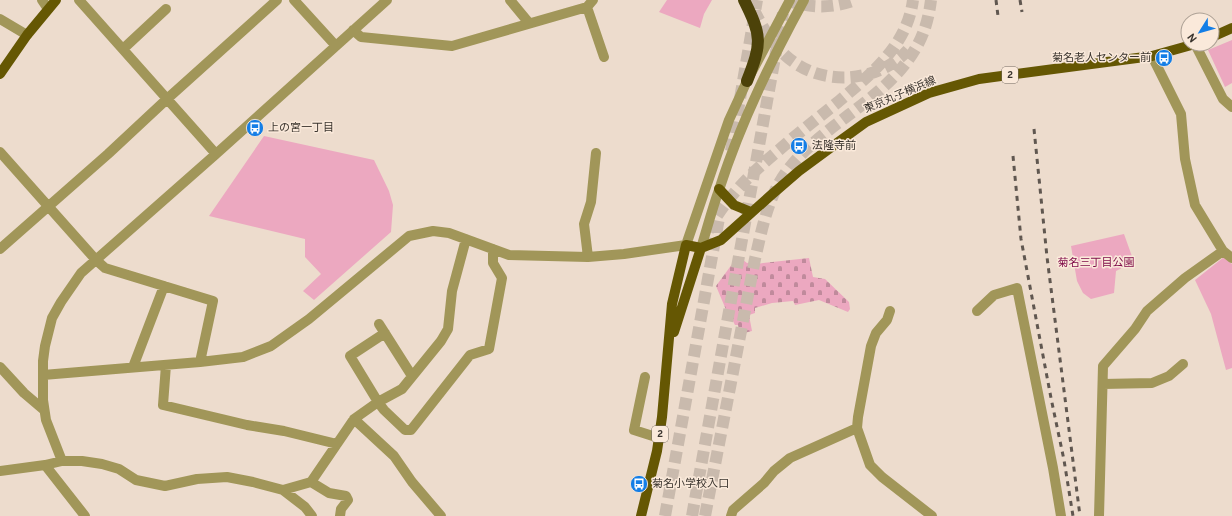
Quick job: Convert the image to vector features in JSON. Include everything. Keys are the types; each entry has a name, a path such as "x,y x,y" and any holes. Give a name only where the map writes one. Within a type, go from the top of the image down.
{"highway":[{"path":"744,0 752,15 758,33 756,56 747,81"}],"main road":[{"path":"0,74 27,35 56,0"},
{"path":"1220,33 1232,28"},
{"name":"東京丸子横浜線","path":"701,248 721,240 799,171 866,122 929,93 979,79 1152,56 1180,48"},
{"path":"719,189 734,205 751,212"},
{"path":"686,245 701,248"},
{"name":"2","path":"641,516 659,438 672,304 686,245"},
{"name":"2","path":"668,351 701,248"}],"street":[{"path":"42,0 48,9"},
{"path":"79,0 216,154"},
{"path":"0,249 108,154 276,0"},
{"path":"294,0 336,46"},
{"path":"62,461 46,420 44,410 43,374 45,346 52,318 81,273 387,0"},
{"path":"510,0 529,23"},
{"path":"43,374 166,365 243,357 271,346 309,319 409,236 433,231 449,233 509,255 588,257 624,254 686,245 726,127 747,81 790,0"},
{"path":"701,248 719,189 742,129 786,34 804,0"},
{"path":"353,30 361,37 452,46 590,4 604,57"},
{"path":"123,49 166,9"},
{"path":"0,19 27,35"},
{"path":"1199,52 1223,99 1232,107"},
{"path":"1152,56 1181,114 1185,159 1195,205 1223,251 1232,258"},
{"path":"0,152 96,260 105,268 213,301 200,362"},
{"path":"588,257 584,224 591,202 596,153"},
{"path":"283,490 311,482 354,419 378,402 402,390 441,341 448,329 452,291 466,239"},
{"path":"385,333 350,356 384,410 405,430 412,430 470,354 489,349 502,278 492,263 493,249"},
{"path":"1099,516 1103,366 1135,329 1147,311 1185,278 1223,251"},
{"path":"133,367 164,286"},
{"path":"977,311 994,295 1017,288 1053,468 1061,516"},
{"path":"890,311 887,320 876,333 871,346 857,428 870,465 882,477 932,516"},
{"path":"379,324 412,376"},
{"path":"1103,384 1152,383 1169,376 1183,364"},
{"path":"166,365 163,405 246,425 284,431 337,444"},
{"path":"0,367 24,393 44,410"},
{"path":"645,377 634,430 659,438"},
{"path":"354,419 394,456 412,482 441,516"},
{"path":"731,516 733,510 790,458 857,428"},
{"path":"0,471 46,465 62,461 82,461 102,464 119,469 136,480 165,486 197,479 227,477 283,490 305,507 312,516"},
{"path":"46,465 85,516"},
{"path":"311,482 329,493 346,496 348,500 341,509 340,516"}],"green space":[{"path":"667,0 712,0 704,14 700,28 659,12"},
{"path":"1232,40 1232,83 1225,87 1209,52 1220,52 1220,45"},
{"path":"264,136 374,160 389,191 393,205 391,232 314,300 303,291 321,274 305,257 305,239 209,216"},
{"name":"菊名三丁目公園","path":"1124,234 1134,262 1116,271 1114,293 1091,299 1083,293 1077,281 1071,246"},
{"path":"738,256 747,263 752,262 753,265 809,258 813,277 825,279 849,302 850,309 848,312 819,300 795,305 793,301 772,303 755,308 755,313 749,315 752,331 740,334 738,325 735,325 727,312 716,286"},
{"path":"1224,257 1232,264 1232,368 1226,370 1211,314 1195,280"}],"tunnel":[{"path":"731,151 757,0"},
{"path":"786,0 812,6 838,5 855,0"},
{"path":"708,231 722,208 749,177 786,144 863,81 886,58 903,31 913,0"},
{"path":"705,516 755,259 770,202 780,181 802,154 818,139 872,97 889,82 904,65 917,46 922,35 928,18 931,0"},
{"path":"754,10 762,26 777,47 790,60 811,72 826,76 856,77 870,73 884,68 897,60 908,50"},
{"path":"692,516 783,13"},
{"path":"665,516 719,218"}],"railway":[{"path":"996,0 998,16"},
{"path":"1020,0 1022,12"},
{"path":"1034,129 1047,257 1080,516"},
{"path":"1013,156 1021,239 1064,460 1073,516"}],"place":[{"name":"菊名老人センター前","path":"1164,58"},
{"name":"上の宮一丁目","path":"255,128"},
{"name":"法隆寺前","path":"799,146"},
{"name":"菊名小学校入口","path":"639,484"}]}
